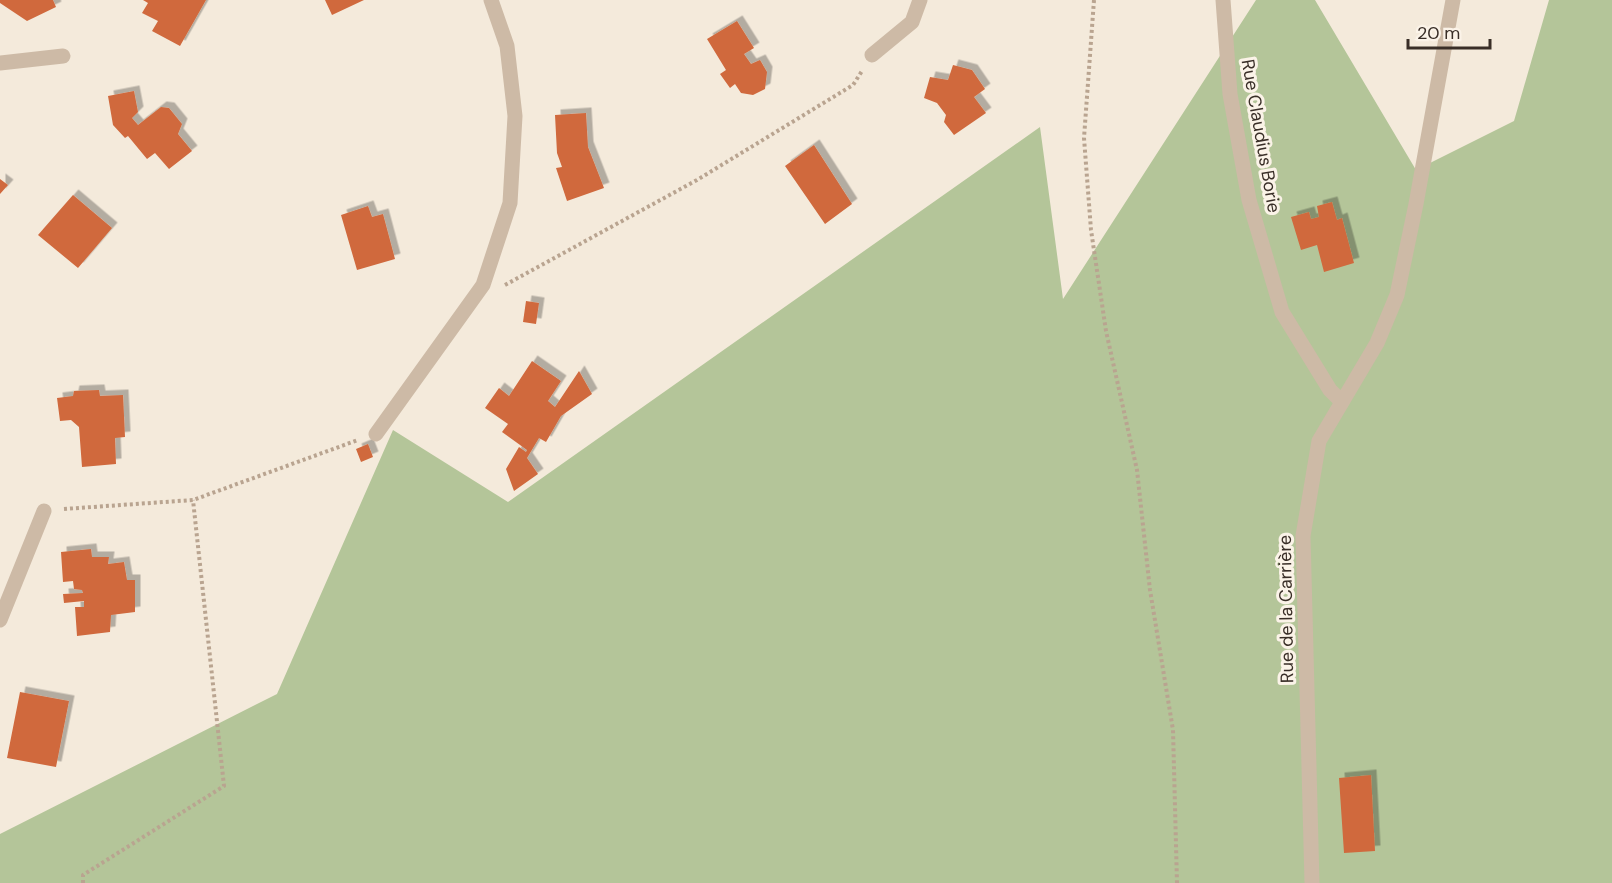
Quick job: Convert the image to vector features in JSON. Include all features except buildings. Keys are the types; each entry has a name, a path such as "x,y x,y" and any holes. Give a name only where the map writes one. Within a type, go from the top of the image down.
{"street":[{"path":"376,434 483,285 510,203 515,116 507,46 491,0"},
{"path":"872,55 912,22 920,0"},
{"name":"Rue Claudius Borie","path":"1222,0 1230,94 1249,200 1281,312 1330,390 1341,401"},
{"name":"Rue de la Carrière","path":"1312,883 1303,537 1319,441 1377,343 1397,296 1453,0"},
{"path":"0,63 63,56"},
{"path":"0,620 44,511"}],"path":[{"path":"1094,0 1084,138 1091,230 1106,331 1137,470 1150,590 1173,730 1177,883"},
{"path":"503,286 697,180 853,85 872,55"},
{"path":"44,511 193,500 376,434"},
{"path":"83,883 83,875 224,786 193,500"}],"green space":[{"path":"1256,0 1315,0 1416,170 1514,121 1549,0 1612,0 1612,883 0,883 0,834 277,694 393,430 508,502 1040,127 1063,299"}]}
